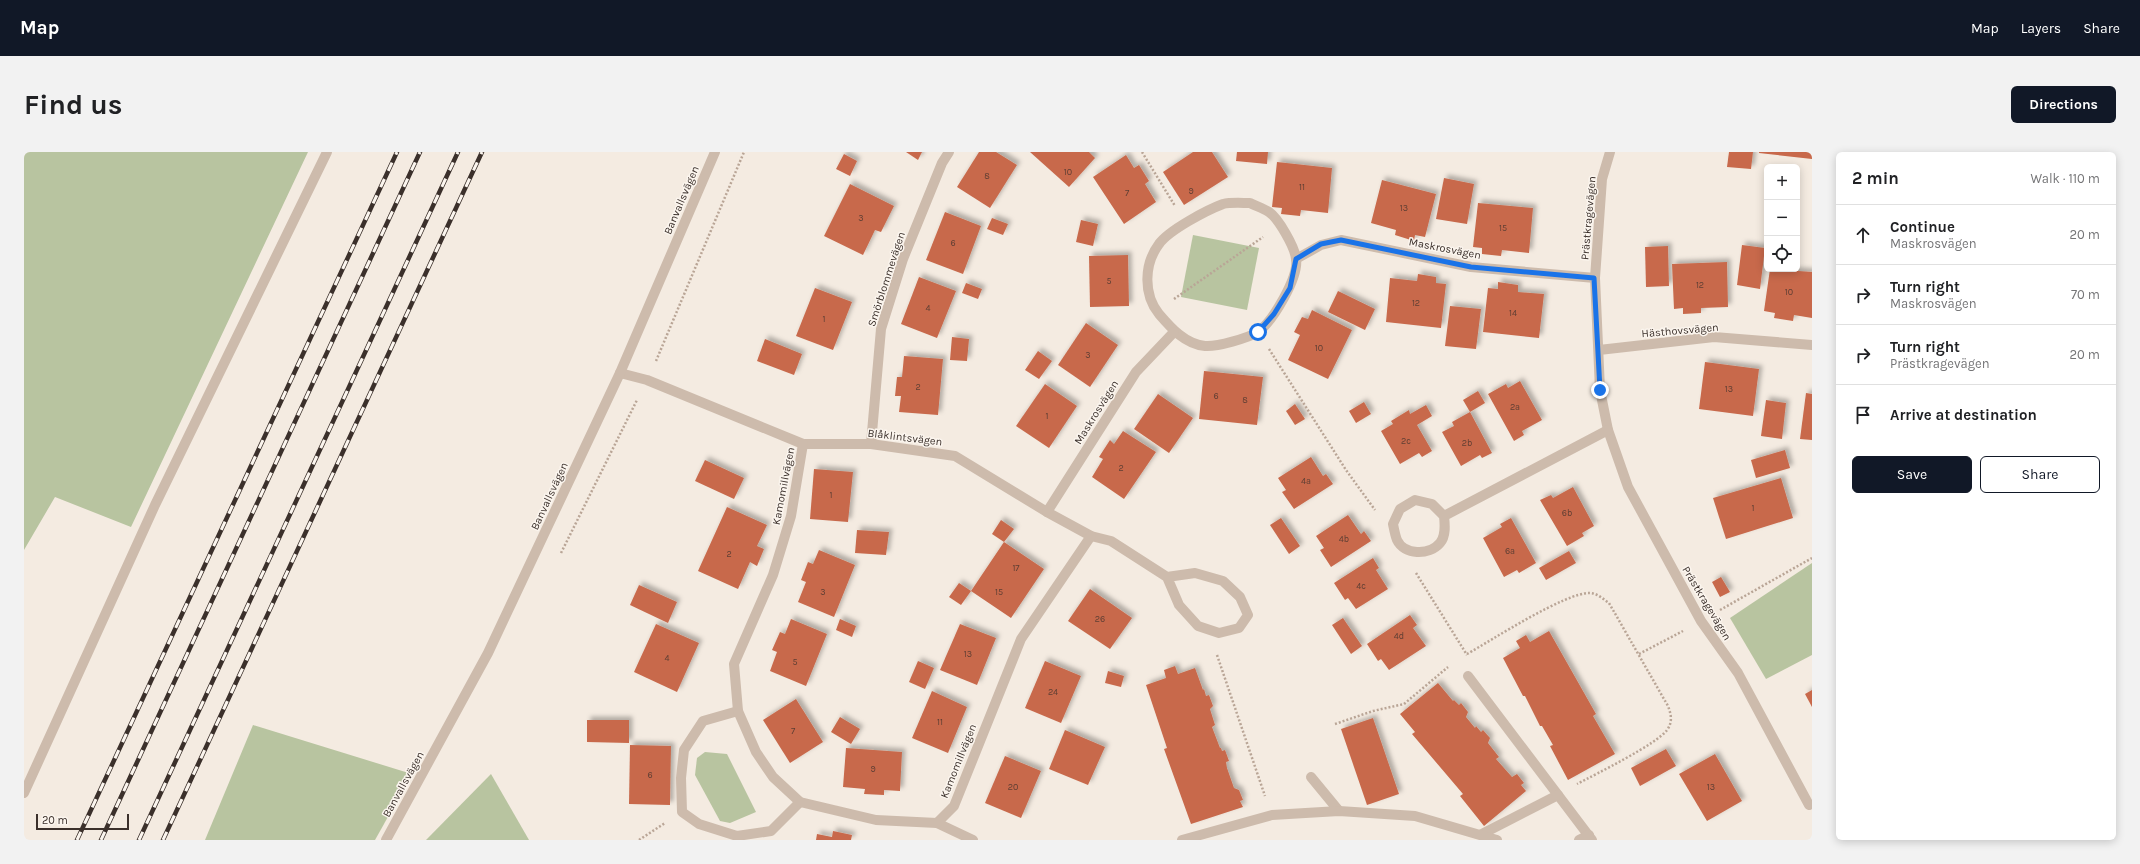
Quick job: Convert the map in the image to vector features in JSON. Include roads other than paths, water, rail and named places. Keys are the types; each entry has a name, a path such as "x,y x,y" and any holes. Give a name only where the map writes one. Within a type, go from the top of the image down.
{"street":[{"path":"24,794 155,505 327,152"},
{"name":"Banvallsvägen","path":"386,840 488,652 620,373 715,152"},
{"name":"Smörblommevägen","path":"871,444 881,329 903,258 942,163 949,152"},
{"name":"Prästkragevägen","path":"1610,152 1602,179 1594,278 1600,390 1608,430 1628,488 1701,621 1738,673 1809,805"},
{"path":"1250,203 1270,213 1289,239 1296,259 1290,288 1274,314 1258,332 1222,344 1205,346 1174,332 1157,310 1147,286 1149,262 1159,243 1202,213 1224,204 1250,203"},
{"name":"Maskrosvägen","path":"1296,259 1321,244 1341,240 1471,267 1594,278"},
{"name":"Maskrosvägen","path":"1047,512 1136,372 1174,332"},
{"name":"Hästhovsvägen","path":"1599,350 1714,337 1790,342 1812,345"},
{"name":"Blåklintsvägen","path":"620,373 647,380 803,444 871,444 955,456 1047,512 1091,536 1111,541 1167,577"},
{"path":"1444,516 1608,430"},
{"name":"Kamomillvägen","path":"800,802 769,771 756,752 738,711 734,664 773,575 791,516 803,444"},
{"path":"1415,500 1432,504 1444,516 1446,530 1440,543 1426,552 1410,551 1398,541 1393,524 1400,509 1415,500"},
{"name":"Kamomillvägen","path":"937,823 954,806 1021,639 1091,536"},
{"path":"1195,573 1223,581 1240,597 1248,615 1239,628 1219,633 1198,626 1179,605 1167,577 1195,573"},
{"path":"1468,676 1591,838 1579,840"},
{"path":"738,711 703,721 684,750 681,778 682,812 699,824 738,836 771,831 800,802 876,820 937,823 973,840"},
{"path":"1311,777 1339,811"},
{"path":"1482,834 1558,795"},
{"path":"1182,840 1272,815 1339,811 1415,816 1482,834 1497,840"}],"railway":[{"path":"77,840 397,152"},
{"path":"101,840 420,152"},
{"path":"139,840 458,152"},
{"path":"163,840 482,152"}]}
